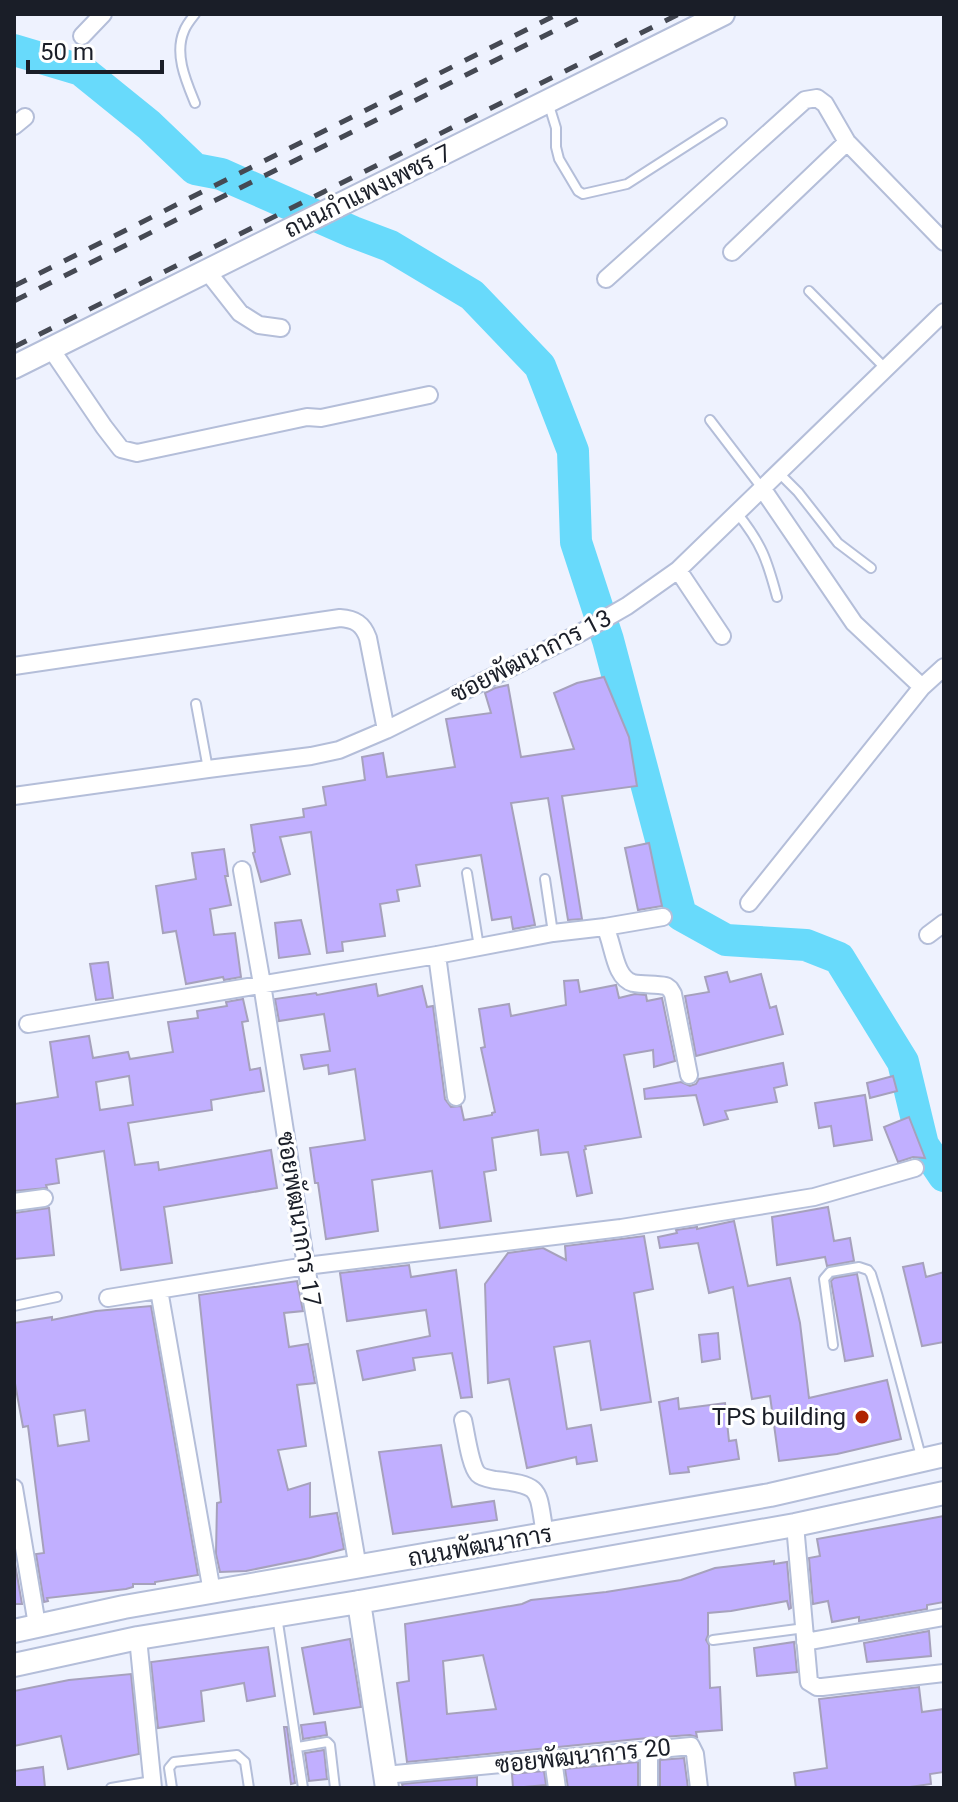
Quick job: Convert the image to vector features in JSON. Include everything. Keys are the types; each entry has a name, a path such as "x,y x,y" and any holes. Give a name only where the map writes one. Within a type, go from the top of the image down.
{"main road":[{"name":"ถนนกำแพงเพชร 7","path":"14,367 723,14"},
{"name":"ถนนพัฒนาการ","path":"14,1631 212,1592 770,1495 933,1458"},
{"name":"ถนนพัฒนาการ","path":"14,1665 138,1638 795,1525 944,1493"},
{"name":"ซอยพัฒนาการ 20","path":"359,1602 386,1781"}],"street":[{"path":"82,36 103,14"},
{"path":"606,279 805,100 817,98 825,104 847,142 944,242"},
{"path":"732,252 847,142"},
{"path":"207,271 240,313 259,325 281,328"},
{"name":"ซอยพัฒนาการ 13","path":"14,796 339,750 386,730 580,633 627,606 678,570 944,312"},
{"path":"51,349 121,449 137,453 429,395"},
{"path":"762,488 854,623 922,687"},
{"path":"678,570 722,636"},
{"path":"14,666 348,619 357,622 368,638 386,730"},
{"path":"749,903 922,687 944,667"},
{"name":"ซอยพัฒนาการ 17","path":"242,870 358,1568"},
{"path":"28,1024 553,933 663,917"},
{"path":"928,935 944,923"},
{"path":"605,927 623,978 635,983 657,984 670,989 673,994 689,1075"},
{"path":"437,955 456,1097"},
{"path":"108,1298 306,1266 636,1226 814,1197 915,1168"},
{"path":"14,1202 44,1198"},
{"path":"159,1290 212,1592"},
{"path":"463,1420 474,1468 479,1475 533,1488 539,1496 545,1534"},
{"path":"14,1488 37,1625"},
{"path":"795,1525 809,1682 817,1687 944,1673"},
{"path":"805,1635 944,1617"},
{"path":"138,1638 152,1784"},
{"name":"ซอยพัฒนาการ 20","path":"386,1781 553,1759 685,1746 692,1747 699,1788"},
{"path":"649,1749 649,1788"},
{"path":"553,1759 557,1788"}],"lane":[{"path":"195,14 184,30 180,47 184,75 195,103"},
{"path":"548,101 556,128 559,159 578,191 583,194 627,184 722,123"},
{"path":"809,291 886,368"},
{"path":"710,420 762,488"},
{"path":"778,472 838,543 871,568"},
{"path":"737,512 761,546 777,597"},
{"path":"196,704 208,769"},
{"path":"467,873 479,947"},
{"path":"545,879 553,933"},
{"path":"833,1345 824,1279 830,1272 859,1267 868,1270 933,1458"},
{"path":"14,1306 57,1297"},
{"path":"277,1615 303,1788"},
{"path":"713,1640 805,1635"},
{"path":"298,1747 327,1742 330,1745 335,1788"},
{"path":"172,1788 169,1768 174,1762 237,1755 245,1762 249,1788"},
{"path":"111,1788 152,1784"}],"building":[{"path":"604,677 629,737 637,786 562,796 582,919 568,920 548,798 511,803 535,925 513,929 511,917 492,920 481,855 416,865 420,886 397,890 399,901 380,904 385,936 342,942 343,951 327,953 311,832 280,837 290,874 261,882 253,853 251,825 304,817 303,809 326,805 323,787 365,780 362,757 383,753 387,777 455,767 446,719 491,713 485,693 508,685 521,757 574,749 554,693 577,683"},
{"path":"649,843 662,906 638,910 625,848"},
{"path":"224,849 231,905 210,909 214,935 235,933 241,977 186,984 176,931 163,933 156,886 196,879 192,853"},
{"path":"301,920 310,954 279,958 275,923"},
{"path":"108,962 113,998 96,1000 90,964"},
{"path":"727,972 730,982 761,974 770,1008 776,1006 783,1034 696,1056 685,996 709,992 705,977"},
{"path":"578,980 580,992 616,985 619,998 635,994 646,995 647,1001 662,998 675,1061 654,1067 653,1050 624,1055 641,1137 585,1146 592,1193 577,1196 568,1152 541,1155 538,1130 492,1138 496,1170 484,1172 491,1221 440,1228 432,1171 372,1180 378,1231 326,1239 310,1148 365,1140 355,1069 329,1074 328,1065 304,1069 301,1055 330,1051 324,1014 279,1021 275,999 376,984 378,996 422,986 427,1007 433,1006 445,1099 451,1107 461,1106 464,1120 495,1112 481,1048 485,1047 479,1009 509,1004 511,1016 566,1005 564,981"},
{"path":"243,999 248,1021 242,1022 250,1070 260,1068 264,1091 211,1100 212,1110 128,1123 135,1165 158,1162 159,1170 271,1150 277,1188 164,1207 172,1263 121,1270 104,1151 56,1159 59,1183 46,1185 47,1188 14,1191 14,1104 58,1097 50,1042 89,1036 93,1058 128,1052 130,1059 173,1052 168,1022 198,1018 197,1011 227,1006 226,1002","holes":["129,1076 133,1105 100,1110 96,1082"]},
{"path":"783,1063 787,1085 774,1088 777,1102 725,1111 728,1119 704,1125 696,1095 645,1099 644,1089 681,1082 690,1086 699,1079"},
{"path":"893,1076 897,1091 870,1098 867,1083"},
{"path":"865,1095 872,1140 834,1146 831,1126 819,1128 815,1103"},
{"path":"909,1117 925,1158 913,1157 898,1162 884,1127"},
{"path":"828,1207 834,1241 850,1238 854,1261 827,1266 825,1257 777,1265 772,1217"},
{"path":"49,1208 54,1255 14,1259 14,1213"},
{"path":"734,1221 748,1286 790,1278 800,1323 809,1398 887,1380 901,1439 837,1454 779,1461 770,1396 752,1399 733,1287 709,1293 698,1243 660,1248 658,1237 677,1233 676,1230"},
{"path":"644,1236 653,1289 634,1293 651,1402 601,1410 590,1341 554,1347 567,1429 591,1425 597,1461 577,1464 576,1457 527,1468 509,1379 488,1383 485,1284 508,1253 543,1248 566,1260 565,1246"},
{"path":"923,1263 926,1277 944,1272 944,1342 922,1346 903,1267"},
{"path":"409,1265 411,1277 456,1270 472,1397 461,1398 452,1353 413,1358 415,1370 363,1380 357,1351 430,1336 426,1310 347,1321 340,1273"},
{"path":"857,1274 873,1356 845,1361 831,1281"},
{"path":"297,1281 303,1311 284,1313 289,1347 308,1344 315,1383 297,1385 306,1446 278,1450 288,1490 310,1483 310,1517 337,1513 344,1549 246,1571 220,1572 216,1554 217,1503 221,1502 199,1295"},
{"path":"151,1306 198,1575 155,1584 133,1584 133,1587 126,1589 47,1598 48,1601 44,1602 36,1554 44,1553 28,1426 23,1427 14,1378 14,1323 52,1317 52,1320 96,1311","holes":["85,1410 89,1441 58,1446 54,1415"]},
{"path":"718,1333 720,1359 702,1362 699,1335"},
{"path":"678,1398 679,1409 725,1403 729,1441 736,1440 739,1459 688,1467 689,1472 670,1474 659,1402"},
{"path":"441,1445 452,1507 494,1501 497,1520 393,1534 379,1452"},
{"path":"944,1516 944,1602 927,1605 927,1609 859,1621 859,1617 832,1622 828,1601 813,1604 809,1558 820,1556 817,1539"},
{"path":"14,1558 22,1604 14,1604"},
{"path":"787,1562 791,1608 787,1601 708,1613 706,1640 709,1645 710,1688 720,1687 722,1730 696,1732 697,1737 648,1738 407,1762 397,1683 409,1681 405,1624 531,1600 681,1580 715,1568","holes":["483,1655 496,1709 447,1714 443,1661"]},
{"path":"929,1631 931,1656 867,1662 864,1643"},
{"path":"350,1639 361,1707 314,1714 302,1648"},
{"path":"794,1642 797,1672 757,1676 754,1648"},
{"path":"268,1647 275,1696 247,1701 244,1683 201,1691 204,1721 158,1728 151,1662"},
{"path":"131,1674 139,1754 68,1769 61,1736 14,1746 14,1691 69,1680"},
{"path":"919,1687 922,1712 944,1709 944,1772 930,1774 931,1784 903,1788 796,1788 794,1773 827,1768 819,1699"},
{"path":"325,1722 327,1735 303,1739 301,1725"},
{"path":"284,1727 287,1727 295,1783 291,1784"},
{"path":"324,1750 327,1779 309,1781 305,1753"},
{"path":"684,1758 688,1788 660,1788 660,1760"},
{"path":"638,1762 638,1788 568,1788 565,1769"},
{"path":"43,1767 45,1788 14,1788 14,1771"},
{"path":"544,1771 546,1785 513,1788 512,1774"},
{"path":"477,1777 477,1788 403,1788 402,1784"}],"waterway":[{"path":"14,50 81,70 149,125 195,169 221,174 390,246 472,295 540,366 573,451 576,542 608,640 681,915 726,940 806,945 839,958 903,1062 923,1145 944,1176"}],"railway":[{"path":"14,286 558,14"},
{"path":"14,301 588,14"},
{"path":"14,347 679,14"}],"place":[{"name":"TPS building","path":"862,1417"}]}
